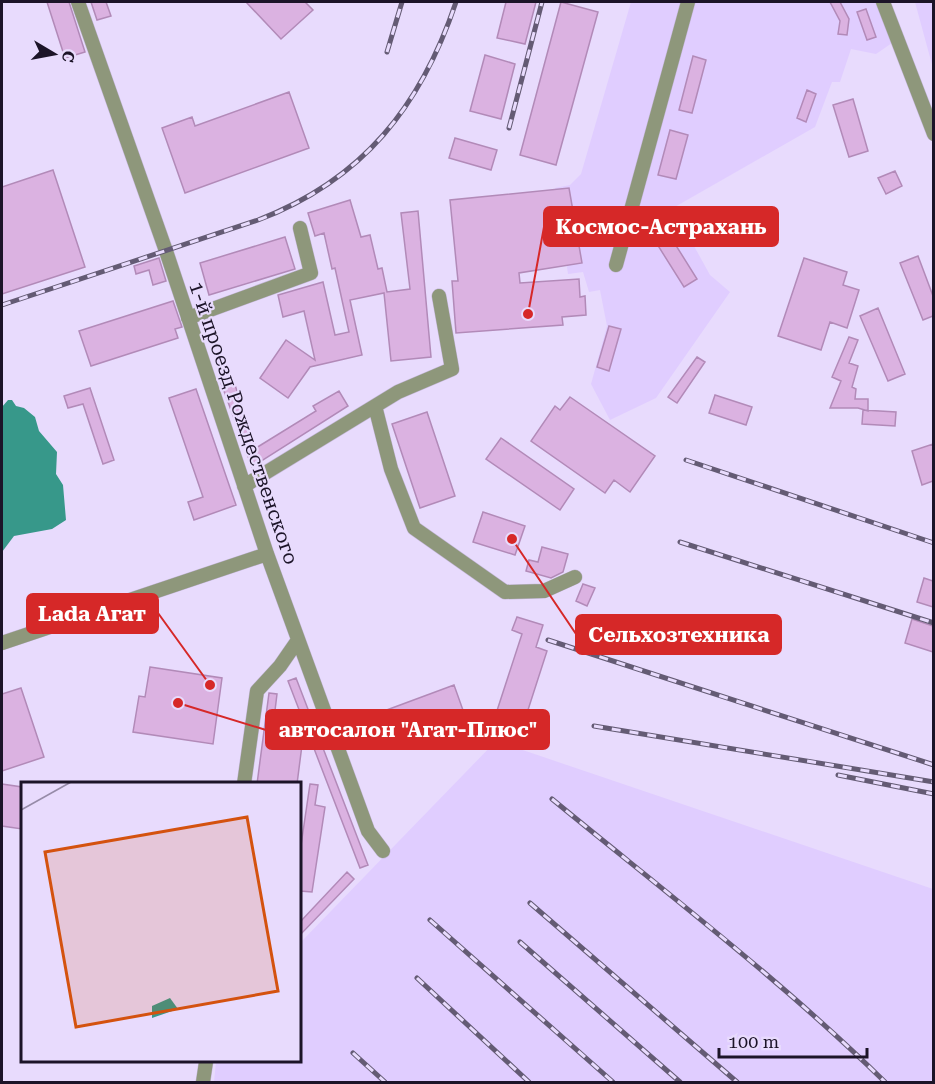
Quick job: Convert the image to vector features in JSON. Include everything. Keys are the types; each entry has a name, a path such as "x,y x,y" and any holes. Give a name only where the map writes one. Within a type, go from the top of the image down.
{"street":[{"name":"1-й проезд Рождественского","path":"78,2 267,554 368,831 383,851"},
{"path":"616,265 688,2"},
{"path":"883,2 933,134"},
{"path":"188,318 311,273 300,228"},
{"path":"244,486 398,392 452,369 439,296"},
{"path":"375,406 391,469 414,528 505,592 544,591 575,577"},
{"path":"2,644 267,554"},
{"path":"244,782 257,691 280,666 298,640"},
{"path":"203,1083 206,1063"}],"shaded area":[{"path":"631,2 876,2 892,43 876,54 851,49 840,82 832,82 815,127 673,208 710,275 730,292 656,398 610,420 591,384 607,326 600,290 589,292 583,272 568,274 555,188 570,185 581,174"},
{"path":"915,2 933,2 933,68 928,50"},
{"path":"8,400 12,400 16,406 24,408 35,417 39,431 57,452 56,474 63,485 66,520 52,529 14,536 2,552 2,407"},
{"path":"496,741 933,889 933,1082 214,1082 216,1063 302,1063 302,941"}],"building":[{"path":"47,2 69,2 85,52 65,58"},
{"path":"91,2 106,2 111,16 97,20"},
{"path":"246,2 305,2 313,10 281,39"},
{"path":"506,2 536,2 525,44 497,38"},
{"path":"561,2 598,12 556,165 520,155"},
{"path":"830,2 840,2 849,19 847,35 838,34 840,21"},
{"path":"866,9 876,37 867,40 857,12"},
{"path":"485,55 515,64 501,119 470,111"},
{"path":"693,56 706,60 692,113 679,110"},
{"path":"807,90 816,94 806,122 797,118"},
{"path":"289,92 309,148 185,193 162,128 192,117 195,126"},
{"path":"853,99 868,151 849,157 833,105"},
{"path":"670,130 688,135 676,179 658,175"},
{"path":"455,138 497,150 491,170 449,158"},
{"path":"53,170 85,267 2,294 2,187"},
{"path":"895,171 902,186 886,194 878,178"},
{"path":"569,188 582,263 519,273 520,283 579,279 580,297 585,296 586,315 562,317 563,325 456,333 452,281 458,281 450,200"},
{"path":"350,200 361,237 370,235 378,269 382,268 387,292 410,289 401,213 418,211 431,357 391,361 384,293 350,300 362,355 310,367 288,398 260,378 286,340 315,360 304,311 283,317 278,295 323,282 335,335 349,332 335,268 332,269 324,233 315,236 308,213"},
{"path":"665,228 697,279 684,287 652,236"},
{"path":"285,237 295,269 209,295 200,263"},
{"path":"918,256 933,296 933,316 923,320 900,263"},
{"path":"159,258 166,281 153,285 149,270 136,274 134,266"},
{"path":"804,258 847,272 843,285 859,290 847,328 830,322 821,350 778,336"},
{"path":"173,301 182,327 175,329 178,338 91,366 79,331"},
{"path":"878,308 905,374 888,381 860,316"},
{"path":"609,326 621,329 609,371 597,367"},
{"path":"849,337 858,340 849,363 858,366 852,387 856,389 855,399 868,399 868,411 858,408 830,408 841,381 832,377"},
{"path":"697,357 705,362 677,403 668,397"},
{"path":"233,379 256,448 316,411 313,406 339,391 348,406 252,467 221,383"},
{"path":"90,388 114,460 103,464 83,404 68,408 64,396"},
{"path":"196,389 236,505 194,520 188,502 203,497 169,398"},
{"path":"715,395 752,407 746,425 709,413"},
{"path":"570,397 655,456 630,492 614,480 605,493 531,441 555,406 560,410"},
{"path":"863,410 896,412 895,426 862,424"},
{"path":"427,412 455,496 420,508 392,424"},
{"path":"501,438 574,489 560,510 486,459"},
{"path":"933,444 933,481 922,485 912,451"},
{"path":"483,512 525,526 515,555 473,542"},
{"path":"542,547 568,554 563,572 551,578 526,571 529,560 538,562"},
{"path":"924,578 933,581 933,607 917,602"},
{"path":"583,584 595,588 587,606 576,601"},
{"path":"517,617 543,625 536,647 547,651 517,744 506,740 507,735 491,729 522,634 512,630"},
{"path":"912,619 933,626 933,652 905,643"},
{"path":"150,667 222,678 213,744 133,732 139,696 145,697"},
{"path":"296,678 368,865 360,868 288,681"},
{"path":"454,685 464,713 368,749 357,721"},
{"path":"21,688 44,757 2,771 2,694"},
{"path":"269,693 277,694 273,727 295,730 293,743 302,745 297,782 257,782"},
{"path":"2,784 21,787 21,829 2,826"},
{"path":"310,784 318,785 315,805 325,807 312,892 302,891 302,838"},
{"path":"347,872 354,879 302,933 302,920"}],"railway":[{"path":"387,52 402,2"},
{"path":"2,305 258,220 295,203 328,184 358,161 406,106 442,40 456,2"},
{"path":"509,128 542,2"},
{"path":"686,460 934,543"},
{"path":"680,542 934,623"},
{"path":"548,640 934,765"},
{"path":"594,726 934,782"},
{"path":"838,775 934,794"},
{"path":"552,799 763,972 885,1082"},
{"path":"530,903 737,1082"},
{"path":"430,920 613,1082"},
{"path":"520,942 680,1082"},
{"path":"417,978 529,1082"},
{"path":"353,1053 385,1082"}],"place":[{"name":"Космос-Астрахань","path":"528,314"},
{"name":"Сельхозтехника","path":"512,539"},
{"name":"Lada Агат","path":"210,685"},
{"name":"автосалон \"Агат-Плюс\"","path":"178,703"}]}
